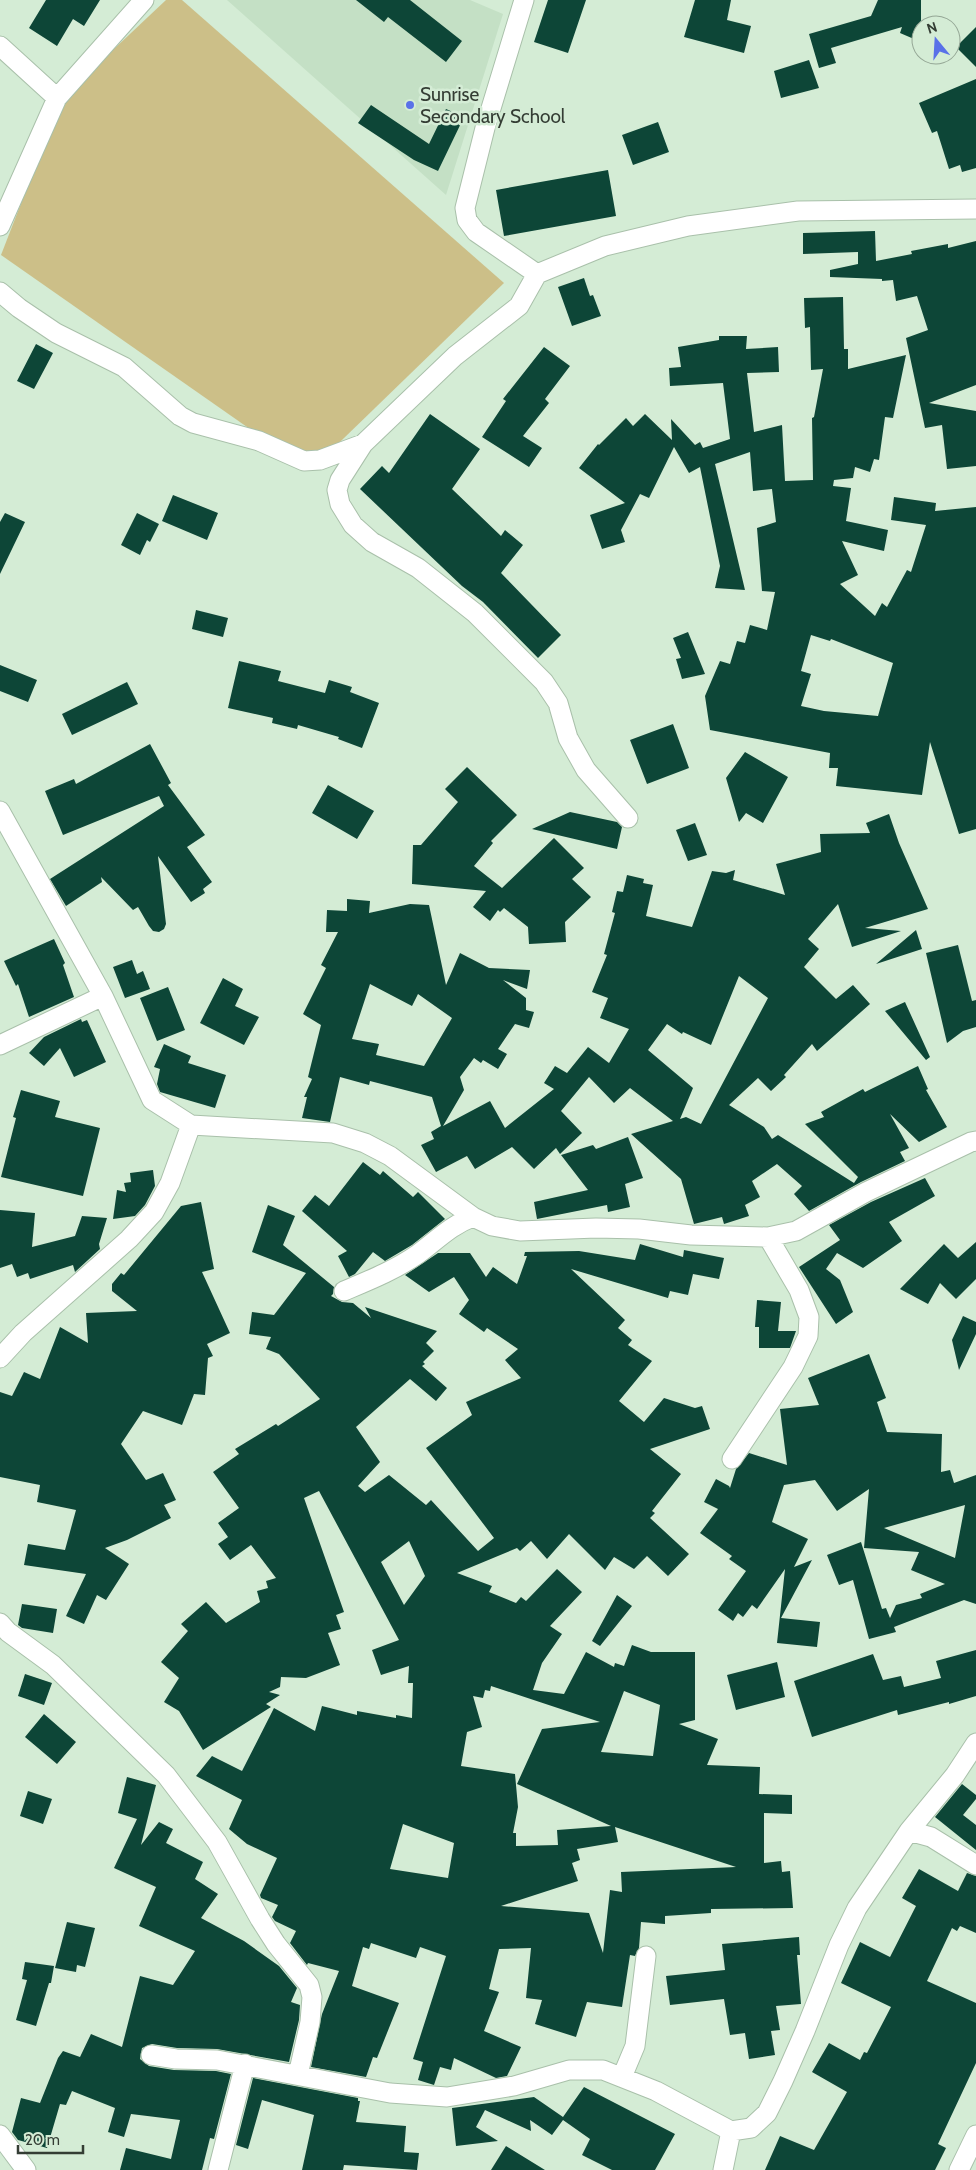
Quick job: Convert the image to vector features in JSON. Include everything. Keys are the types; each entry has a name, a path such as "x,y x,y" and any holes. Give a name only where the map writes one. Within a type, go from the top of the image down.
{"street":[{"path":"0,226 57,98 144,0"},
{"path":"524,0 486,128 465,208 467,220 476,232 537,274"},
{"path":"0,46 57,98"},
{"path":"628,818 586,770 568,738 558,703 544,682 506,641 468,608 418,568 372,542 353,525 340,504 338,490 340,480 363,444 455,356 518,306 537,274 605,246 688,226 798,211 976,209"},
{"path":"0,292 19,308 56,333 124,367 180,416 193,423 240,435 304,461 320,460 363,444"},
{"path":"0,811 103,996 152,1100 191,1126 333,1133 366,1142 390,1156 472,1218 492,1226 520,1231 631,1228 690,1235 768,1237 796,1231 913,1168 962,1145 976,1141"},
{"path":"0,1045 103,996"},
{"path":"0,1358 23,1333 129,1239 154,1212 170,1183 191,1126"},
{"path":"344,1292 389,1272 419,1253 451,1227 472,1218"},
{"path":"732,1459 793,1368 808,1336 809,1317 799,1290 768,1237"},
{"path":"0,1623 8,1632 53,1665 166,1775 217,1842 260,1920 276,1944 309,1985 312,1997 310,2022 298,2074"},
{"path":"151,2056 245,2064 390,2093 447,2097 514,2086 569,2070 603,2070 656,2091 731,2131 751,2128 767,2113 806,2032 839,1945 857,1908 909,1832 955,1775 976,1743"},
{"path":"909,1832 931,1838 976,1865"},
{"path":"622,2077 635,2046 646,1956"},
{"path":"218,2170 245,2064"},
{"path":"723,2170 731,2131"},
{"path":"0,2135 26,2170"},
{"path":"959,2170 976,2135"}],"shaded area":[{"path":"166,0 182,0 504,283 310,471 1,255 62,98"},
{"name":"Sunrise Secondary School","path":"227,0 470,0 503,14 446,195"}],"building":[{"path":"46,0 100,0 84,26 73,19 57,46 29,28"},
{"path":"356,0 410,0 462,41 446,62 388,17 384,22"},
{"path":"548,0 586,0 568,53 534,42"},
{"path":"695,0 731,0 727,20 751,26 744,53 684,37"},
{"path":"878,0 921,0 921,15 911,15 911,38 900,33 902,27 831,48 836,63 819,68 809,34 871,16"},
{"path":"976,27 976,67 961,52 961,42"},
{"path":"809,60 819,88 781,98 774,71"},
{"path":"976,79 976,168 962,172 960,165 949,169 937,131 932,133 919,103"},
{"path":"371,105 429,144 446,109 464,117 438,171 414,160 358,123"},
{"path":"658,122 669,152 633,165 622,135"},
{"path":"608,170 616,216 504,236 496,190"},
{"path":"875,231 876,261 912,254 911,251 948,244 948,248 976,241 976,385 929,403 976,411 976,466 947,469 942,425 925,428 906,338 928,330 917,296 896,301 893,280 882,281 882,279 830,277 830,270 858,264 858,252 803,254 803,233"},
{"path":"584,278 590,296 593,295 601,316 572,326 558,287"},
{"path":"843,297 844,349 848,349 848,369 906,355 893,418 885,417 879,460 874,459 870,472 855,467 853,478 834,480 833,486 851,488 846,521 888,530 884,551 842,541 858,575 840,584 875,616 882,603 887,607 907,570 911,572 926,525 891,520 894,497 936,503 935,511 976,507 976,829 959,834 930,742 922,795 836,786 838,768 829,768 830,753 710,730 705,696 720,661 730,664 737,641 745,643 750,625 767,630 775,592 762,591 757,528 776,522 772,489 753,491 750,452 715,464 745,590 715,588 720,566 700,467 689,473 674,447 649,498 640,494 621,530 625,542 602,549 590,515 625,503 579,468 598,444 626,418 633,426 645,414 672,440 671,419 695,445 700,442 703,448 730,439 723,383 670,386 669,368 681,367 678,347 719,340 719,336 747,336 746,349 778,347 779,372 747,373 754,432 782,425 785,481 813,480 812,418 814,417 823,369 811,370 810,327 805,328 804,298","holes":["811,635 830,641 831,639 893,663 878,716 824,711 801,706 811,674 801,671"]},
{"path":"36,344 53,353 34,389 17,381"},
{"path":"544,347 570,366 545,399 549,403 523,436 542,448 529,467 482,437 506,401 503,399"},
{"path":"430,414 480,449 452,489 501,536 505,530 523,545 501,573 561,635 538,658 483,602 462,586 360,489 382,466 389,473"},
{"path":"173,495 218,513 207,540 162,521"},
{"path":"5,513 25,522 0,574 0,522"},
{"path":"137,513 159,524 150,542 147,540 140,555 121,545"},
{"path":"196,610 228,618 223,637 192,629"},
{"path":"688,632 705,674 682,679 676,659 681,658 673,638"},
{"path":"239,661 281,671 278,681 325,693 329,680 352,687 350,692 379,703 362,748 338,739 339,737 298,725 297,729 272,723 273,718 228,708"},
{"path":"0,665 37,680 28,702 0,691"},
{"path":"127,682 138,704 72,735 62,714"},
{"path":"673,724 689,768 647,784 630,740"},
{"path":"150,744 171,783 168,785 205,835 187,847 212,882 203,889 205,893 191,902 158,856 166,924 164,929 159,932 153,931 138,907 133,910 101,877 102,882 66,906 50,879 164,806 159,796 63,835 45,791 74,779 76,784"},
{"path":"745,752 788,777 763,823 746,813 739,822 726,778"},
{"path":"467,767 517,815 491,841 493,843 474,866 502,888 554,838 584,868 572,879 591,897 565,922 566,942 529,944 528,927 504,908 500,912 498,910 490,921 473,907 486,891 412,884 413,845 421,845 458,802 445,789"},
{"path":"328,785 374,811 357,839 312,813"},
{"path":"570,812 617,822 622,827 617,849 532,829"},
{"path":"889,814 899,843 928,909 865,928 901,931 852,947 838,904 808,939 819,949 804,967 836,999 853,985 870,1004 817,1051 812,1044 784,1075 786,1077 771,1091 758,1078 729,1105 764,1127 772,1139 778,1135 854,1183 858,1177 805,1124 824,1117 821,1112 863,1089 865,1092 918,1066 928,1089 926,1090 947,1127 919,1142 890,1114 909,1148 900,1152 905,1161 861,1182 809,1211 794,1194 802,1186 777,1164 752,1181 760,1197 745,1205 749,1216 724,1224 722,1217 694,1224 681,1179 631,1134 673,1121 630,1088 614,1103 589,1077 561,1111 582,1133 560,1154 556,1148 534,1169 512,1147 475,1169 467,1156 436,1172 421,1145 434,1139 431,1132 441,1126 432,1097 370,1081 369,1085 340,1077 330,1122 302,1118 307,1097 304,1097 312,1079 308,1077 321,1025 303,1014 326,968 321,965 338,932 326,932 327,910 347,911 347,899 370,901 369,913 410,904 429,905 446,985 460,953 489,968 530,970 527,989 503,980 526,998 526,1010 534,1012 529,1028 515,1024 498,1049 507,1054 498,1069 483,1060 481,1063 474,1058 460,1077 464,1090 443,1126 490,1101 505,1128 554,1089 544,1083 555,1066 567,1073 588,1047 609,1063 629,1029 600,1018 608,998 592,992 607,955 604,954 615,913 612,912 617,891 623,892 627,875 644,879 643,883 653,885 646,916 692,927 712,871 726,873 735,870 733,880 785,895 776,864 821,852 820,834 870,833 866,823","holes":["739,976 768,998 701,1124 686,1117 680,1119 693,1088 648,1050 667,1024 682,1034 683,1032 711,1045","370,984 412,1006 418,994 452,1018 424,1066 376,1055 379,1044 352,1039"]},
{"path":"695,823 707,855 688,861 676,830"},
{"path":"916,930 922,949 876,964"},
{"path":"54,939 65,963 63,965 74,997 29,1017 18,984 16,986 4,961"},
{"path":"958,945 972,1001 976,1000 976,1027 963,1031 947,1043 926,953"},
{"path":"132,960 137,974 143,971 150,989 125,998 113,967"},
{"path":"223,978 243,989 235,1006 259,1017 244,1045 200,1023"},
{"path":"168,987 185,1030 157,1041 140,998"},
{"path":"905,1002 930,1057 926,1060 885,1011"},
{"path":"81,1019 82,1022 87,1020 106,1062 74,1077 60,1048 44,1066 29,1053 44,1037"},
{"path":"164,1044 191,1056 188,1063 226,1075 215,1108 160,1092 157,1084 160,1069 154,1067"},
{"path":"21,1090 60,1101 55,1117 100,1128 83,1196 1,1177 16,1118 13,1117"},
{"path":"628,1137 643,1178 625,1184 630,1207 608,1212 607,1205 537,1219 534,1202 588,1190 561,1155 593,1145 596,1149"},
{"path":"363,1162 380,1175 383,1171 413,1197 418,1192 445,1219 412,1245 385,1261 373,1252 355,1274 349,1277 338,1256 347,1251 302,1211 315,1195 329,1206"},
{"path":"153,1170 155,1186 145,1205 135,1216 113,1219 117,1190 126,1192 124,1183 131,1182 130,1173"},
{"path":"925,1178 935,1196 889,1222 902,1241 863,1268 837,1253 826,1269 840,1280 853,1312 836,1324 799,1267 840,1240 829,1225 871,1202"},
{"path":"201,1202 214,1269 202,1272 230,1333 207,1344 213,1356 208,1358 205,1395 194,1394 182,1425 143,1411 121,1444 146,1480 163,1473 176,1500 164,1505 171,1518 127,1540 105,1548 129,1564 106,1600 97,1595 84,1624 66,1616 86,1574 24,1565 28,1544 65,1550 76,1510 37,1502 40,1485 0,1477 0,1392 12,1396 24,1372 40,1379 60,1327 88,1343 86,1313 137,1311 112,1291 112,1284 121,1273 124,1275 181,1206"},
{"path":"268,1205 295,1216 283,1245 334,1287 331,1296 342,1302 353,1303 371,1318 365,1307 437,1331 426,1343 434,1351 423,1362 425,1364 422,1366 447,1388 436,1401 410,1379 356,1427 380,1462 358,1486 365,1492 389,1475 426,1505 431,1500 478,1551 494,1538 426,1448 472,1415 466,1402 521,1378 505,1360 518,1349 487,1328 484,1332 459,1314 469,1300 454,1277 429,1292 405,1275 438,1253 470,1253 486,1277 493,1267 517,1284 527,1256 524,1256 525,1252 579,1251 635,1260 640,1244 683,1257 684,1250 724,1258 719,1279 693,1274 688,1295 670,1291 668,1298 571,1269 625,1320 618,1328 632,1340 628,1345 652,1361 619,1401 644,1422 664,1398 695,1408 702,1406 710,1429 650,1449 681,1474 652,1511 655,1513 650,1518 689,1554 668,1576 647,1556 634,1569 614,1557 605,1570 569,1534 547,1559 531,1541 520,1551 517,1548 457,1573 492,1586 489,1592 516,1603 521,1597 526,1601 557,1569 582,1592 550,1626 562,1634 542,1663 533,1690 564,1694 586,1652 614,1667 615,1663 624,1666 632,1645 651,1652 695,1652 695,1720 679,1724 718,1739 707,1765 760,1767 759,1794 792,1795 792,1814 764,1813 764,1863 781,1861 782,1872 790,1871 793,1908 711,1909 711,1913 665,1916 665,1924 641,1922 639,1948 635,1956 630,1955 622,2007 587,2002 576,2037 535,2024 542,2000 526,1998 531,1948 499,1949 489,1989 499,1992 484,2031 521,2047 507,2076 496,2078 454,2058 451,2070 440,2067 434,2085 418,2080 423,2062 413,2059 446,1956 420,1947 416,1958 371,1943 369,1949 363,1947 352,1986 399,2003 377,2058 373,2057 366,2077 311,2067 322,2014 339,1971 308,1963 307,1965 290,1943 296,1931 275,1921 272,1917 278,1905 261,1898 260,1895 277,1858 247,1844 229,1829 242,1800 196,1776 212,1756 242,1771 274,1708 315,1731 322,1706 357,1715 357,1711 396,1718 396,1715 412,1718 413,1683 408,1683 409,1666 381,1675 372,1650 399,1640 319,1491 304,1498 344,1612 336,1615 341,1629 328,1633 340,1665 306,1678 281,1677 280,1687 269,1692 280,1695 266,1704 271,1707 203,1750 179,1711 164,1702 179,1678 161,1662 188,1631 181,1624 206,1602 226,1623 260,1602 257,1591 268,1588 266,1581 276,1578 251,1545 230,1560 218,1544 228,1537 218,1523 239,1508 213,1472 239,1454 235,1449 276,1424 278,1426 320,1399 279,1354 266,1349 271,1337 249,1334 252,1312 274,1315 306,1273 252,1252","holes":["409,1541 425,1576 404,1605 381,1562","491,1686 600,1722 542,1729 517,1784 611,1826 557,1830 558,1845 516,1846 516,1833 513,1833 518,1807 515,1774 461,1766 467,1732 482,1727 473,1696 483,1698 485,1690 490,1691","624,1691 660,1705 653,1756 601,1752","403,1824 454,1843 448,1878 390,1869","615,1827 736,1867 621,1872 622,1892 610,1890 603,1953 589,1913 501,1906 578,1881 572,1863 580,1860 577,1849 618,1842"]},
{"path":"0,1210 35,1213 32,1247 75,1236 82,1216 107,1218 99,1244 100,1249 75,1272 73,1265 30,1279 28,1273 17,1277 12,1264 0,1268"},
{"path":"976,1242 976,1279 956,1299 940,1283 928,1304 900,1289 944,1244 958,1258"},
{"path":"757,1300 781,1302 778,1331 796,1331 790,1348 759,1348 759,1327 755,1327"},
{"path":"963,1316 976,1322 976,1334 959,1370 952,1340"},
{"path":"869,1354 886,1398 877,1402 887,1432 942,1434 941,1472 950,1470 954,1483 976,1475 976,1604 964,1600 894,1627 896,1632 869,1639 853,1580 839,1585 827,1555 861,1542 882,1609 886,1608 890,1618 896,1605 922,1598 920,1594 945,1584 911,1570 919,1552 864,1548 869,1489 837,1511 815,1480 784,1485 772,1522 808,1539 794,1567 812,1560 781,1618 820,1622 817,1647 777,1643 785,1569 757,1609 752,1605 743,1617 738,1613 733,1621 718,1610 746,1571 729,1559 732,1556 700,1533 718,1509 704,1502 716,1479 730,1488 736,1469 749,1453 787,1465 780,1409 819,1405 808,1378","holes":["965,1505 955,1558 884,1528"]},
{"path":"617,1595 632,1606 600,1646 592,1641"},
{"path":"22,1604 57,1609 53,1633 22,1628 18,1625"},
{"path":"976,1650 976,1696 898,1715 897,1710 812,1737 794,1681 873,1654 883,1680 901,1676 904,1687 941,1678 936,1661"},
{"path":"777,1662 785,1697 736,1710 727,1675"},
{"path":"25,1674 52,1683 44,1705 18,1696"},
{"path":"44,1714 76,1742 57,1764 25,1737"},
{"path":"127,1777 156,1785 141,1845 159,1822 173,1829 166,1843 203,1862 195,1879 218,1894 201,1918 244,1941 279,1966 297,1988 291,2002 300,2005 299,2020 289,2062 217,2049 177,2048 152,2044 142,2048 140,2059 149,2066 174,2070 216,2071 231,2074 214,2139 210,2138 202,2170 120,2170 126,2148 171,2159 180,2120 131,2114 124,2137 108,2132 115,2108 72,2091 66,2105 60,2104 47,2148 18,2140 12,2132 21,2098 40,2103 58,2058 63,2051 80,2057 91,2034 122,2047 140,1976 173,1985 195,1951 139,1926 156,1887 114,1868 137,1819 118,1813"},
{"path":"962,1784 976,1795 976,1799 963,1815 976,1825 976,1850 935,1817"},
{"path":"28,1791 52,1799 43,1824 20,1816"},
{"path":"919,1869 958,1891 967,1873 976,1876 976,1933 960,1926 957,1931 952,1928 927,1981 976,2003 976,2063 938,2144 946,2148 935,2170 765,2170 780,2136 814,2150 847,2092 812,2072 829,2043 860,2060 864,2052 867,2053 891,2007 841,1983 860,1942 890,1957 916,1906 902,1898"},
{"path":"67,1922 95,1928 85,1967 77,1965 76,1972 55,1968"},
{"path":"799,1937 800,1955 797,1955 801,2004 776,2006 780,2030 771,2031 775,2055 749,2059 745,2033 730,2035 724,1999 670,2005 666,1976 725,1970 722,1944"},
{"path":"25,1962 54,1966 51,1983 49,1983 36,2026 16,2020 27,1980 22,1979"},
{"path":"253,2078 358,2098 358,2101 360,2101 356,2122 406,2126 404,2152 419,2153 417,2170 344,2165 343,2170 302,2170 314,2115 262,2100 248,2149 236,2145"},
{"path":"584,2087 675,2134 655,2170 612,2170 582,2155 590,2139 563,2120 552,2135 530,2120 531,2131 485,2110 476,2127 498,2141 456,2146 452,2108 534,2097 563,2117"},
{"path":"506,2146 545,2170 491,2170"}],"place":[{"name":"Sunrise Secondary School","path":"410,105"}]}
